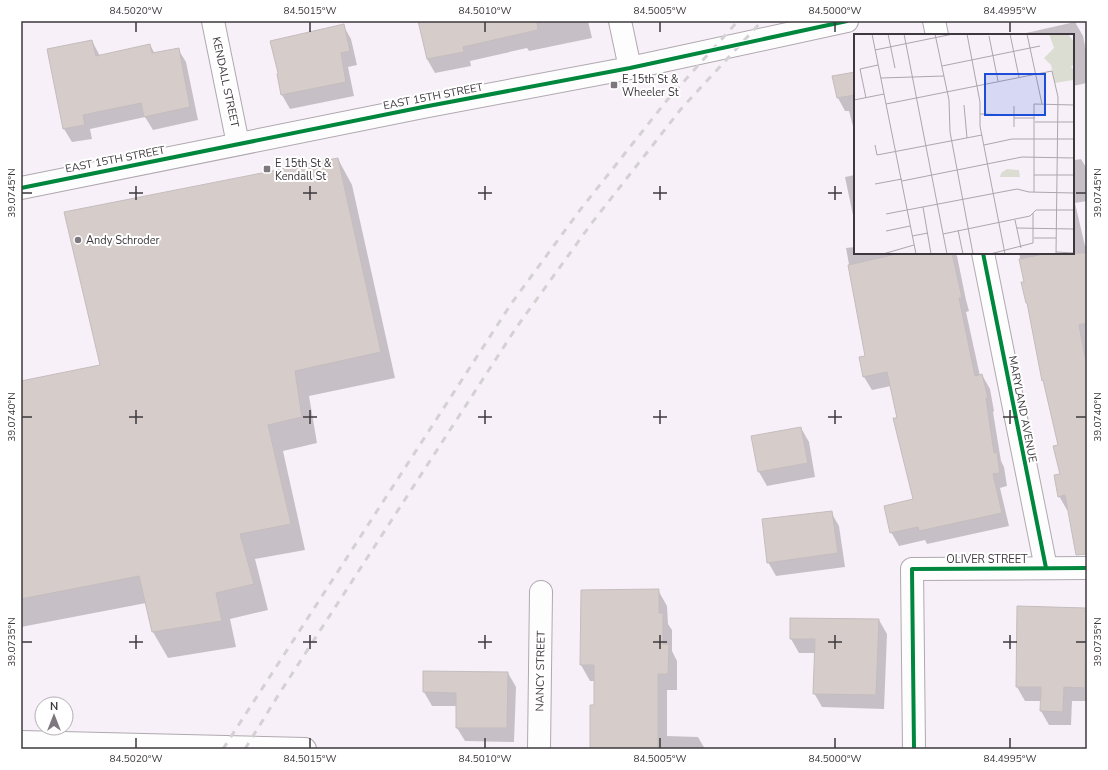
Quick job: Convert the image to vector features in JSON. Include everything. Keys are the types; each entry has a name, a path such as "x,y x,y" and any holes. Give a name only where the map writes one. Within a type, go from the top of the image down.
{"street":[{"name":"KENDALL STREET","path":"213,21 238,144"},
{"path":"620,21 630,68"},
{"name":"EAST 15TH STREET","path":"21,188 423,107 630,68 847,21"},
{"path":"934,21 937,34"},
{"name":"MARYLAND AVENUE","path":"983,254 1046,568"},
{"name":"OLIVER STREET","path":"914,749 912,568 1087,568"},
{"name":"NANCY STREET","path":"539,749 541,592"},
{"path":"21,742 305,749"}],"building":[{"path":"418,21 537,21 538,30 463,47 464,52 427,59"},
{"path":"344,24 350,51 341,53 346,82 281,95 278,73 270,41"},
{"path":"92,40 96,56 150,44 152,53 179,48 190,107 144,117 141,103 83,115 85,125 63,129 47,49"},
{"path":"854,72 854,95 837,98 832,76"},
{"path":"338,158 381,352 295,371 302,417 268,425 291,524 240,534 254,584 216,593 222,621 152,632 139,576 21,599 21,381 100,365 64,212"},
{"path":"1087,253 1087,323 1079,325 1087,367 1087,554 1076,555 1065,495 1058,497 1054,475 1060,474 1053,446 1058,445 1043,380 1042,381 1027,303 1021,282 1024,282 1019,259 1044,254"},
{"path":"897,254 952,254 962,298 959,298 975,376 982,374 988,398 986,398 994,453 997,452 1000,473 993,474 1002,513 919,531 918,527 890,533 884,506 913,499 893,418 897,418 887,372 863,377 859,357 865,356 848,265"},
{"path":"801,427 808,463 758,472 751,436"},
{"path":"832,511 838,553 767,563 762,519"},
{"path":"659,589 659,613 663,613 663,644 669,644 668,674 658,674 658,749 590,749 590,705 594,705 594,665 580,665 581,590"},
{"path":"1017,606 1086,608 1085,688 1064,687 1063,712 1040,711 1041,687 1016,687"},
{"path":"790,618 879,619 876,695 813,694 815,639 790,639"},
{"path":"423,671 508,672 507,728 456,728 456,693 423,692"}],"railway":[{"path":"223,749 511,304 580,210 668,99 738,21"},
{"path":"245,749 516,328 591,224 681,109 762,21"}],"cycle path":[{"path":"21,188 423,107 630,68 847,21"},
{"path":"983,254 1046,568"},
{"path":"914,749 912,569 1087,568"}],"place":[{"name":"E 15th St & Wheeler St","path":"614,85"},
{"name":"E 15th St & Kendall St","path":"267,169"},
{"name":"Andy Schroder","path":"78,240"}]}
